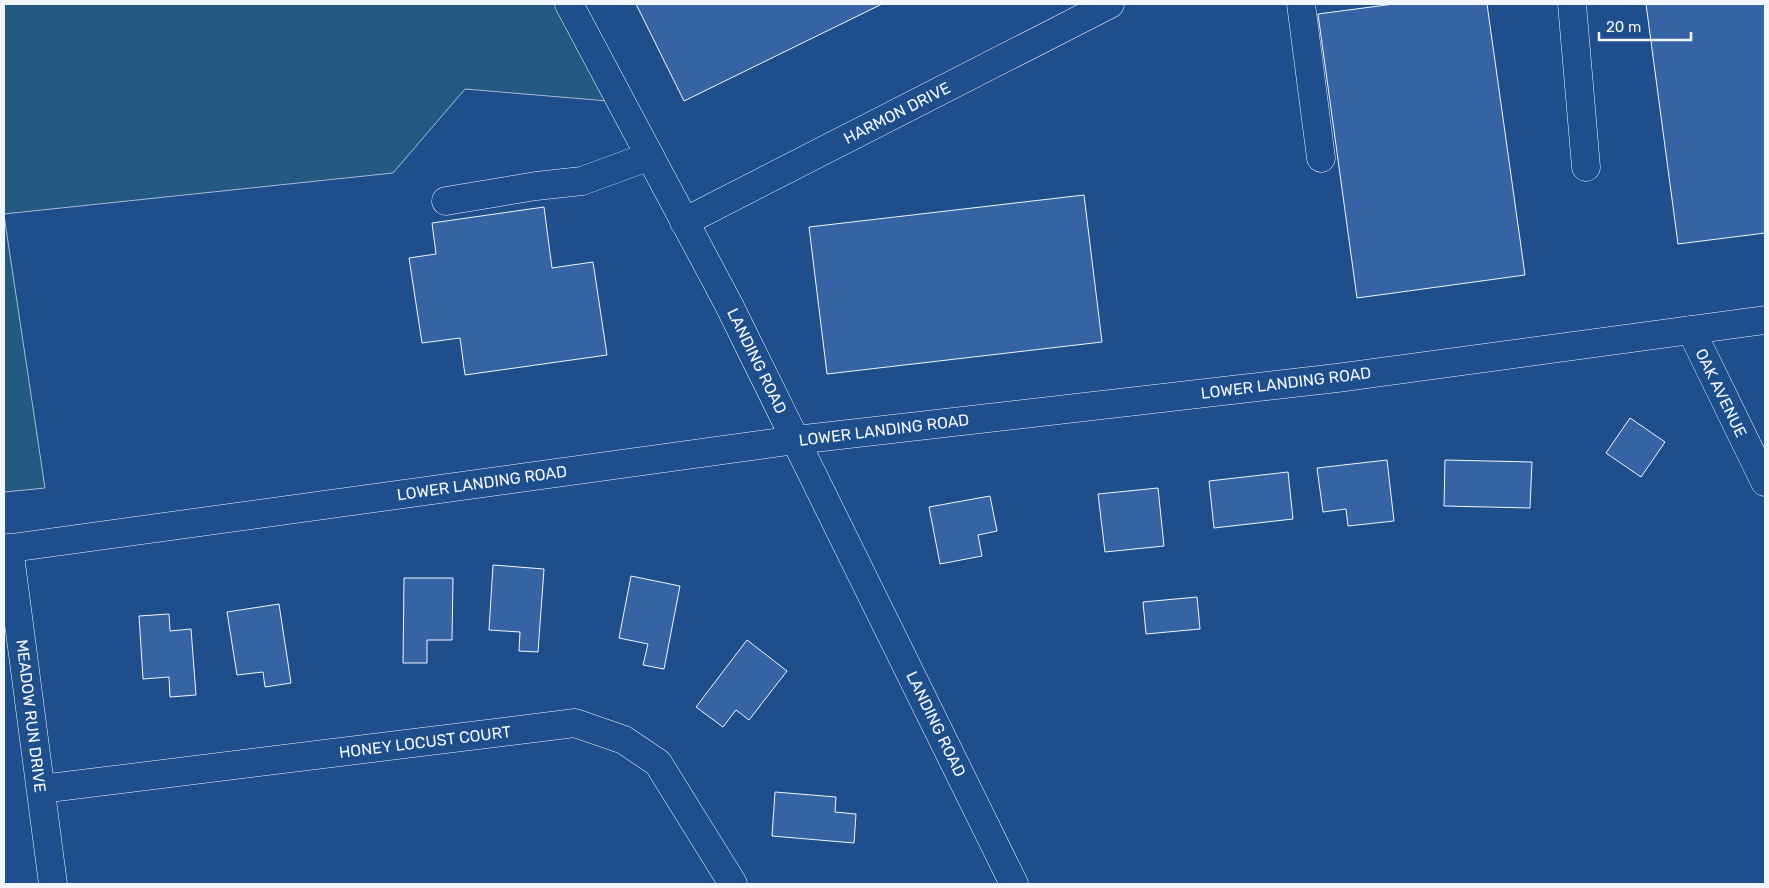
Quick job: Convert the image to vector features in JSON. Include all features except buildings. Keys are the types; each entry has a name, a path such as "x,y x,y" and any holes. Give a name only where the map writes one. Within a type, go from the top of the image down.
{"street":[{"name":"LANDING ROAD","path":"569,4 729,305 1014,884"},
{"name":"HARMON DRIVE","path":"684,222 1110,4"},
{"path":"1301,4 1321,158"},
{"path":"1572,4 1586,167"},
{"path":"446,201 536,186 582,181 650,156"},
{"name":"LOWER LANDING ROAD","path":"7,548 796,440 1336,378 1765,320"},
{"name":"OAK AVENUE","path":"1691,330 1765,482"},
{"name":"MEADOW RUN DRIVE","path":"7,548 53,884"},
{"name":"HONEY LOCUST COURT","path":"40,789 575,723 624,740 658,763 733,884"}],"shaded area":[{"path":"4,4 559,4 608,101 465,89 393,173 4,214"},
{"path":"4,215 45,488 4,492"}]}
